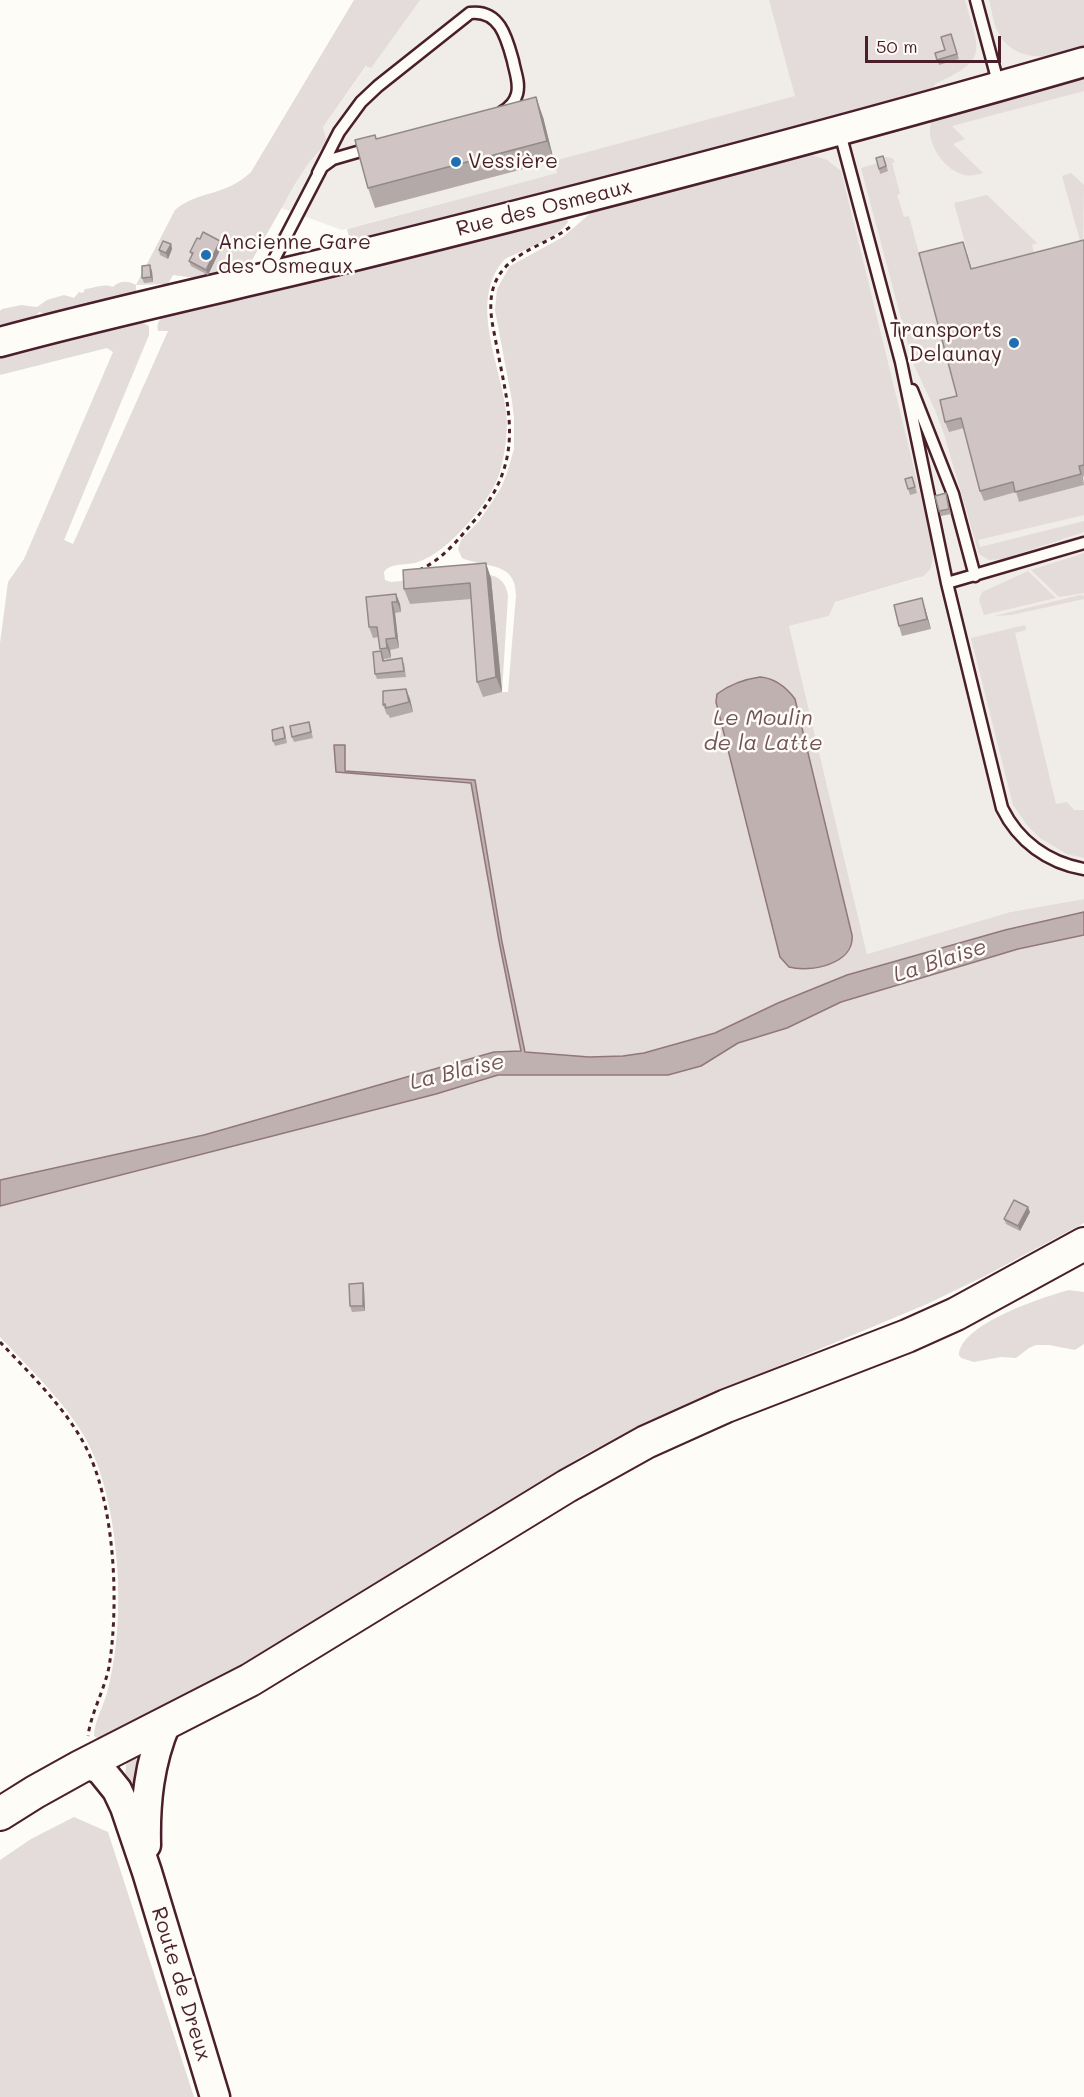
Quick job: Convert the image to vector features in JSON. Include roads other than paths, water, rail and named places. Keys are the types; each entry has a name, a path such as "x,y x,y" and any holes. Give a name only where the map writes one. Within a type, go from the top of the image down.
{"main road":[{"name":"Rue des Osmeaux","path":"0,342 72,322 265,278 585,198 1084,62"},
{"path":"0,1814 80,1767 250,1680 567,1486 646,1442 726,1406 917,1332 1006,1288 1084,1244"},
{"name":"Route de Dreux","path":"147,1872 146,1822 149,1779 155,1750 165,1723"},
{"name":"Route de Dreux","path":"80,1767 89,1765 100,1769 117,1790 125,1807 215,2097"}],"lane":[{"path":"976,0 1000,86"},
{"path":"265,278 339,132 353,112 369,94 464,17 476,13 495,20 504,32 518,86 511,105 487,117"},
{"path":"839,130 901,362 947,583 1002,808 1018,834 1034,848 1058,862 1084,869"},
{"path":"318,173 325,164 333,159 384,145"},
{"path":"901,362 953,494 975,576"},
{"path":"947,583 1084,543"}],"water":[{"name":"Le Moulin de la Latte","path":"760,677 780,684 795,699 852,935 851,945 846,953 830,964 819,967 798,969 789,967 780,957 716,702 717,694 727,688"},
{"name":"La Blaise","path":"334,745 345,745 345,771 475,780 502,942 525,1052 589,1057 644,1053 715,1033 778,1003 847,975 1005,930 1084,912 1084,935 1018,949 841,1002 787,1028 738,1043 701,1066 668,1075 498,1075 436,1094 0,1206 0,1180 204,1135 494,1052 521,1051 471,783 336,772"}],"place":[{"name":"Vessière","path":"456,162"},
{"name":"Ancienne Gare des Osmeaux","path":"206,255"},
{"name":"Transports Delaunay","path":"1014,343"}]}
